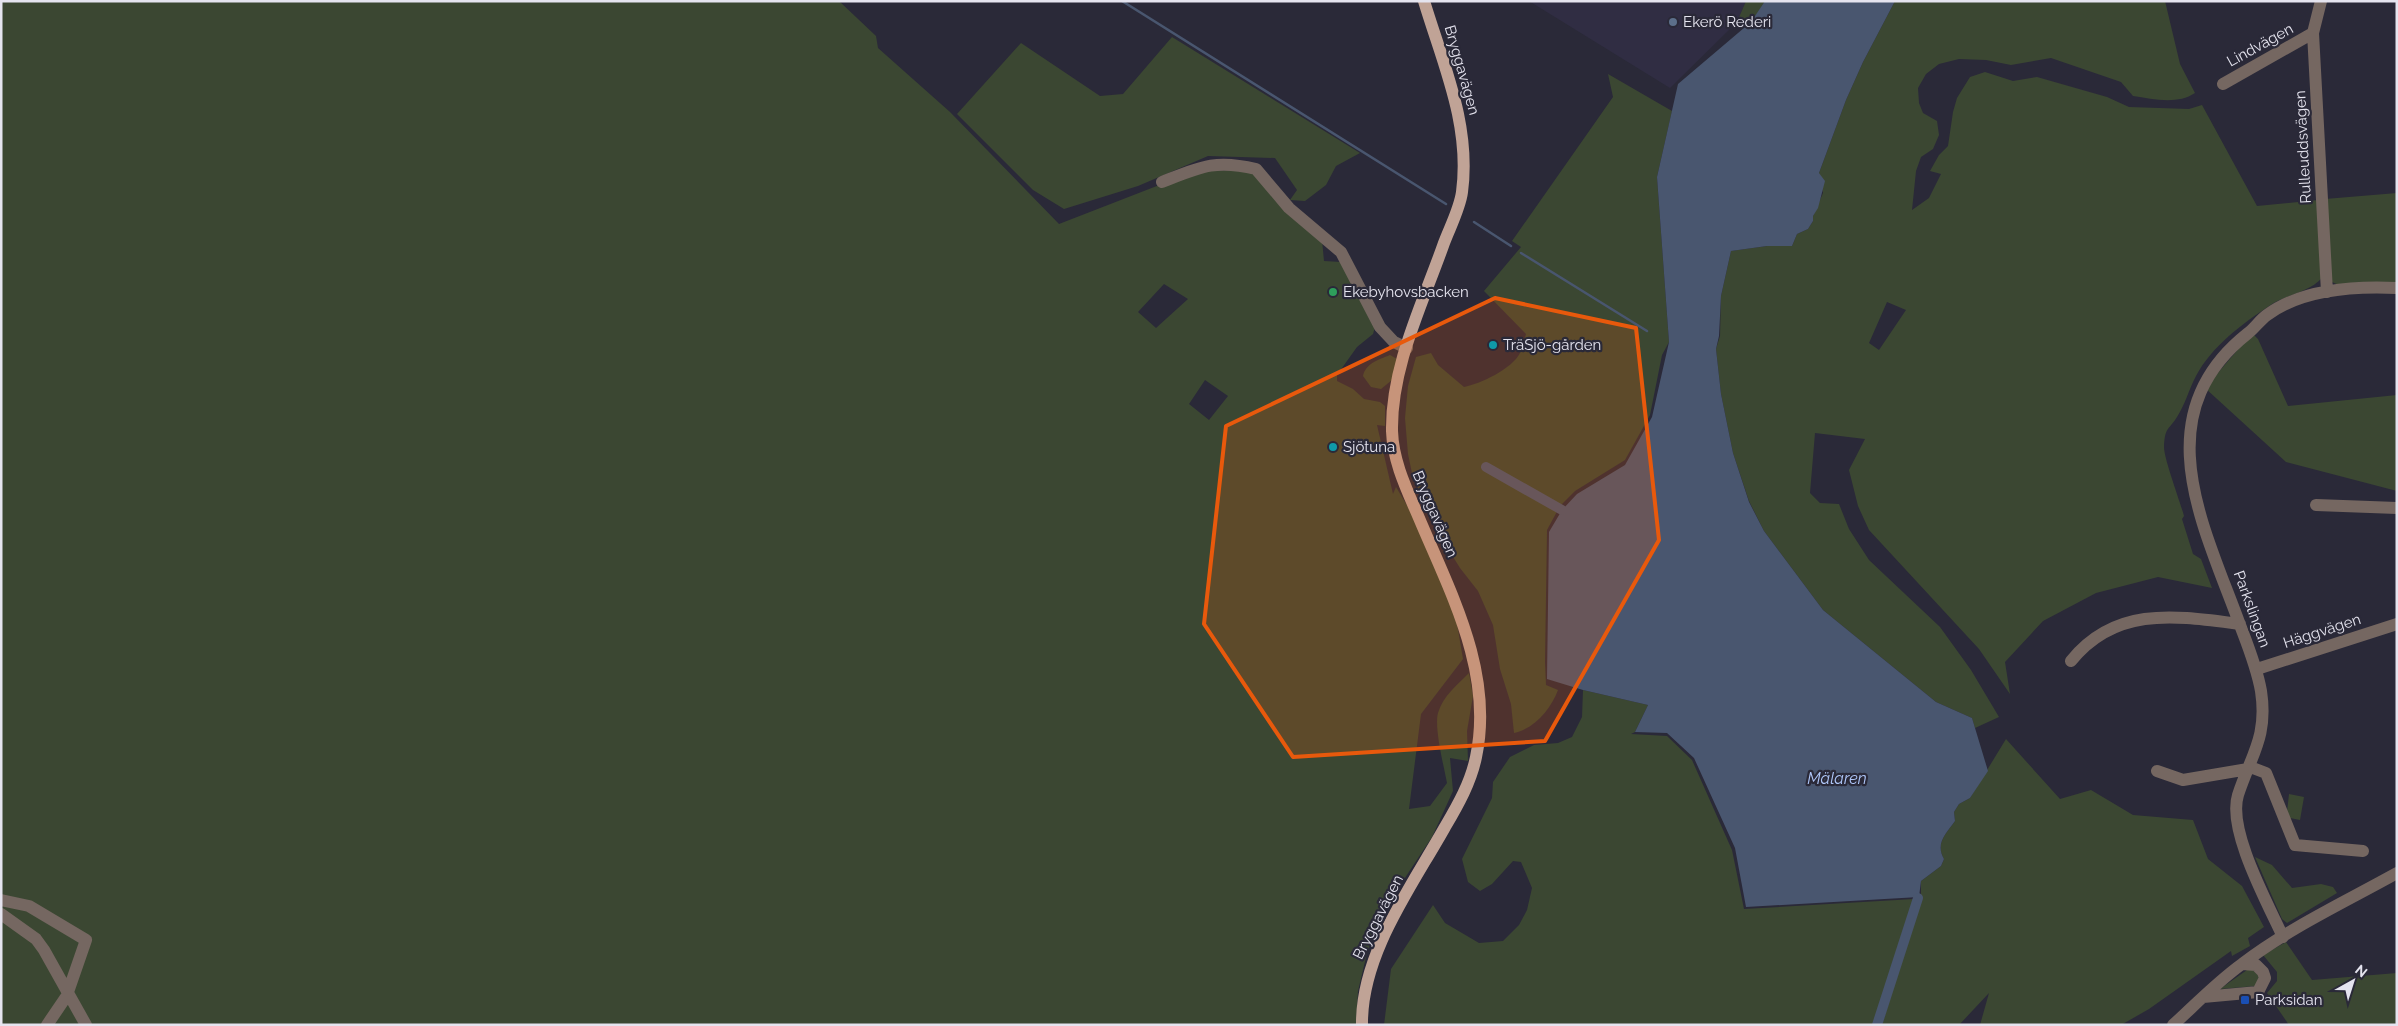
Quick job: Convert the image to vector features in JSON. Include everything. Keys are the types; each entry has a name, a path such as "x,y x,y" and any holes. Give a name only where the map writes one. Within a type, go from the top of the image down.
{"main road":[{"name":"Bryggavägen","path":"1362,1025 1362,1011 1371,967 1383,936 1470,780 1480,733 1481,703 1478,679 1469,643 1447,584 1397,466 1392,431 1394,397 1400,366 1462,193 1462,131 1454,91 1424,1"}],"street":[{"name":"Rulleuddsvägen","path":"2321,1 2313,33 2327,292"},
{"name":"Lindvägen","path":"2223,84 2313,33"},
{"path":"1162,182 1199,168 1221,164 1256,169 1288,208 1341,252 1380,327 1394,342 1407,348"},
{"name":"Parkslingan","path":"2283,937 2242,847 2238,828 2238,795 2260,741 2263,724 2263,703 2257,669 2202,522 2190,480 2190,429 2194,406 2202,388 2225,354 2267,315 2282,306 2327,292 2378,287 2397,288"},
{"path":"2316,505 2397,508"},
{"path":"2071,662 2084,645 2101,632 2150,618 2182,616 2240,624"},
{"name":"Häggvägen","path":"2257,669 2397,624"},
{"path":"2157,771 2183,780 2249,768 2266,773 2295,845 2363,851"},
{"path":"2173,1025 2203,996 2242,964 2283,937 2397,873"},
{"path":"1,900 29,906 86,940 68,993 47,1025"},
{"path":"1,914 36,940 44,950 86,1025"},
{"path":"2203,996 2258,992 2265,978 2263,972 2256,965 2242,964"}],"highlighted area":[{"path":"1495,298 1636,328 1659,540 1545,741 1293,757 1204,624 1226,426"}],"shaded area":[{"path":"1529,1 1746,1 1737,22 1670,88"}],"green space":[{"path":"1,1 839,1 876,36 878,48 950,112 1059,224 1198,170 1255,171 1322,240 1324,261 1341,262 1375,327 1373,334 1357,347 1337,375 1337,381 1353,389 1364,399 1380,402 1385,406 1385,426 1377,425 1393,494 1396,487 1411,512 1454,606 1463,659 1421,714 1409,809 1430,806 1447,783 1438,738 1438,713 1447,696 1469,673 1473,696 1467,731 1468,761 1450,758 1453,791 1432,837 1391,899 1367,953 1358,991 1356,1025 1,1025","holes":["1164,284 1188,299 1156,328 1138,312","1205,380 1228,396 1209,420 1189,404"]},
{"path":"1746,1 1765,1 1752,22 1737,22"},
{"path":"1895,1 2165,1 2180,64 2195,93 2188,97 2173,100 2157,100 2133,96 2121,82 2051,58 2011,65 1986,60 1959,59 1939,64 1926,74 1918,88 1919,103 1923,113 1937,121 1939,135 1933,149 1921,157 1916,171 1912,210 1929,198 1941,174 1930,171 1939,155 1948,146 1957,98 1970,77 1985,72 2013,81 2037,77 2107,97 2129,107 2189,109 2202,105 2257,206 2318,200 2322,278 2310,287 2269,306 2248,320 2219,345 2196,376 2180,412 2165,436 2165,453 2184,516 2182,519 2193,554 2201,559 2212,588 2158,577 2096,593 2043,621 2005,662 2010,694 1979,649 1869,530 1858,506 1849,470 1865,439 1815,433 1810,493 1820,503 1839,504 1849,529 1869,560 1940,627 1971,670 1999,717 1975,728 1972,718 1936,702 1823,610 1764,531 1749,501 1733,453 1721,394 1716,349 1720,336 1721,296 1731,251 1767,246 1792,246 1797,234 1808,229 1813,221 1813,216 1823,193 1819,173 1846,100 1863,62","holes":["1887,302 1906,310 1879,350 1869,343"]},
{"path":"1172,37 1360,153 1336,166 1326,185 1305,201 1290,200 1297,190 1275,158 1208,156 1138,186 1064,209 1033,190 957,114 1021,43 1100,96 1123,94"},
{"path":"1608,74 1672,111 1657,177 1669,342 1662,355 1650,415 1625,460 1575,491 1560,506 1547,530 1546,685 1558,690 1551,704 1535,723 1514,733 1511,704 1500,669 1493,625 1478,591 1460,568 1442,539 1413,478 1408,454 1405,418 1408,386 1416,357 1431,353 1438,365 1464,387 1495,375 1510,365 1520,353 1526,334 1484,291 1521,247 1512,241 1613,97"},
{"path":"2397,193 2397,285 2345,288 2332,282 2325,199"},
{"path":"2252,333 2258,339 2288,406 2397,395 2397,491 2286,462 2205,388"},
{"path":"1390,355 1397,359 1392,380 1381,389 1371,387 1363,376 1367,368 1373,362"},
{"path":"1583,690 1648,705 1635,732 1631,734 1667,736 1692,760 1732,850 1744,909 1914,899 1873,1025 1384,1025 1391,969 1433,905 1445,923 1479,943 1503,941 1519,925 1527,910 1532,888 1521,862 1513,861 1492,884 1480,891 1468,882 1462,859 1492,798 1493,782 1510,757 1534,745 1558,743 1572,737 1582,717"},
{"path":"2006,739 2060,799 2091,790 2133,815 2193,820 2208,859 2242,886 2264,927 2248,938 2250,946 2232,956 2231,951 2149,1009 2121,1025 1980,1025 1989,993 1959,1025 1882,1025 1921,898 1921,881 1941,866 1944,859 1941,843 1955,821 1954,812 1959,804 1970,798"},
{"path":"2289,794 2304,797 2300,820 2290,818 2287,812"},
{"path":"2255,857 2272,865 2292,888 2321,884 2333,887 2337,893 2287,923 2282,919"},
{"path":"2286,942 2312,980 2397,973 2397,1025 2289,1025 2267,993 2277,981 2277,972 2263,955"},
{"path":"2247,970 2253,970 2259,976 2256,986 2220,989"}],"water":[{"name":"Mälaren","path":"1765,1 1895,1 1863,62 1846,100 1819,173 1825,181 1818,208 1808,229 1797,234 1792,246 1767,246 1731,251 1721,296 1719,336 1716,349 1721,394 1733,453 1749,502 1764,531 1823,610 1936,702 1972,718 1988,771 1970,798 1959,804 1954,812 1955,821 1941,843 1944,859 1941,866 1921,881 1919,897 1746,907 1735,848 1694,758 1667,733 1635,732 1648,705 1583,690 1547,679 1549,532 1562,510 1577,494 1625,465 1652,417 1669,342 1657,177 1678,84 1751,22"}],"waterway":[{"path":"1122,1 1446,204"},
{"path":"1474,222 1511,246"},
{"path":"1521,253 1647,331"},
{"path":"1486,467 1562,510"},
{"path":"1877,1025 1918,898"}],"place":[{"name":"Ekerö Rederi","path":"1673,22"},
{"name":"Ekebyhovsbacken","path":"1333,292"},
{"name":"TräSjö-gården","path":"1493,345"},
{"name":"Sjötuna","path":"1333,447"},
{"name":"Parksidan","path":"2245,1000"}]}
